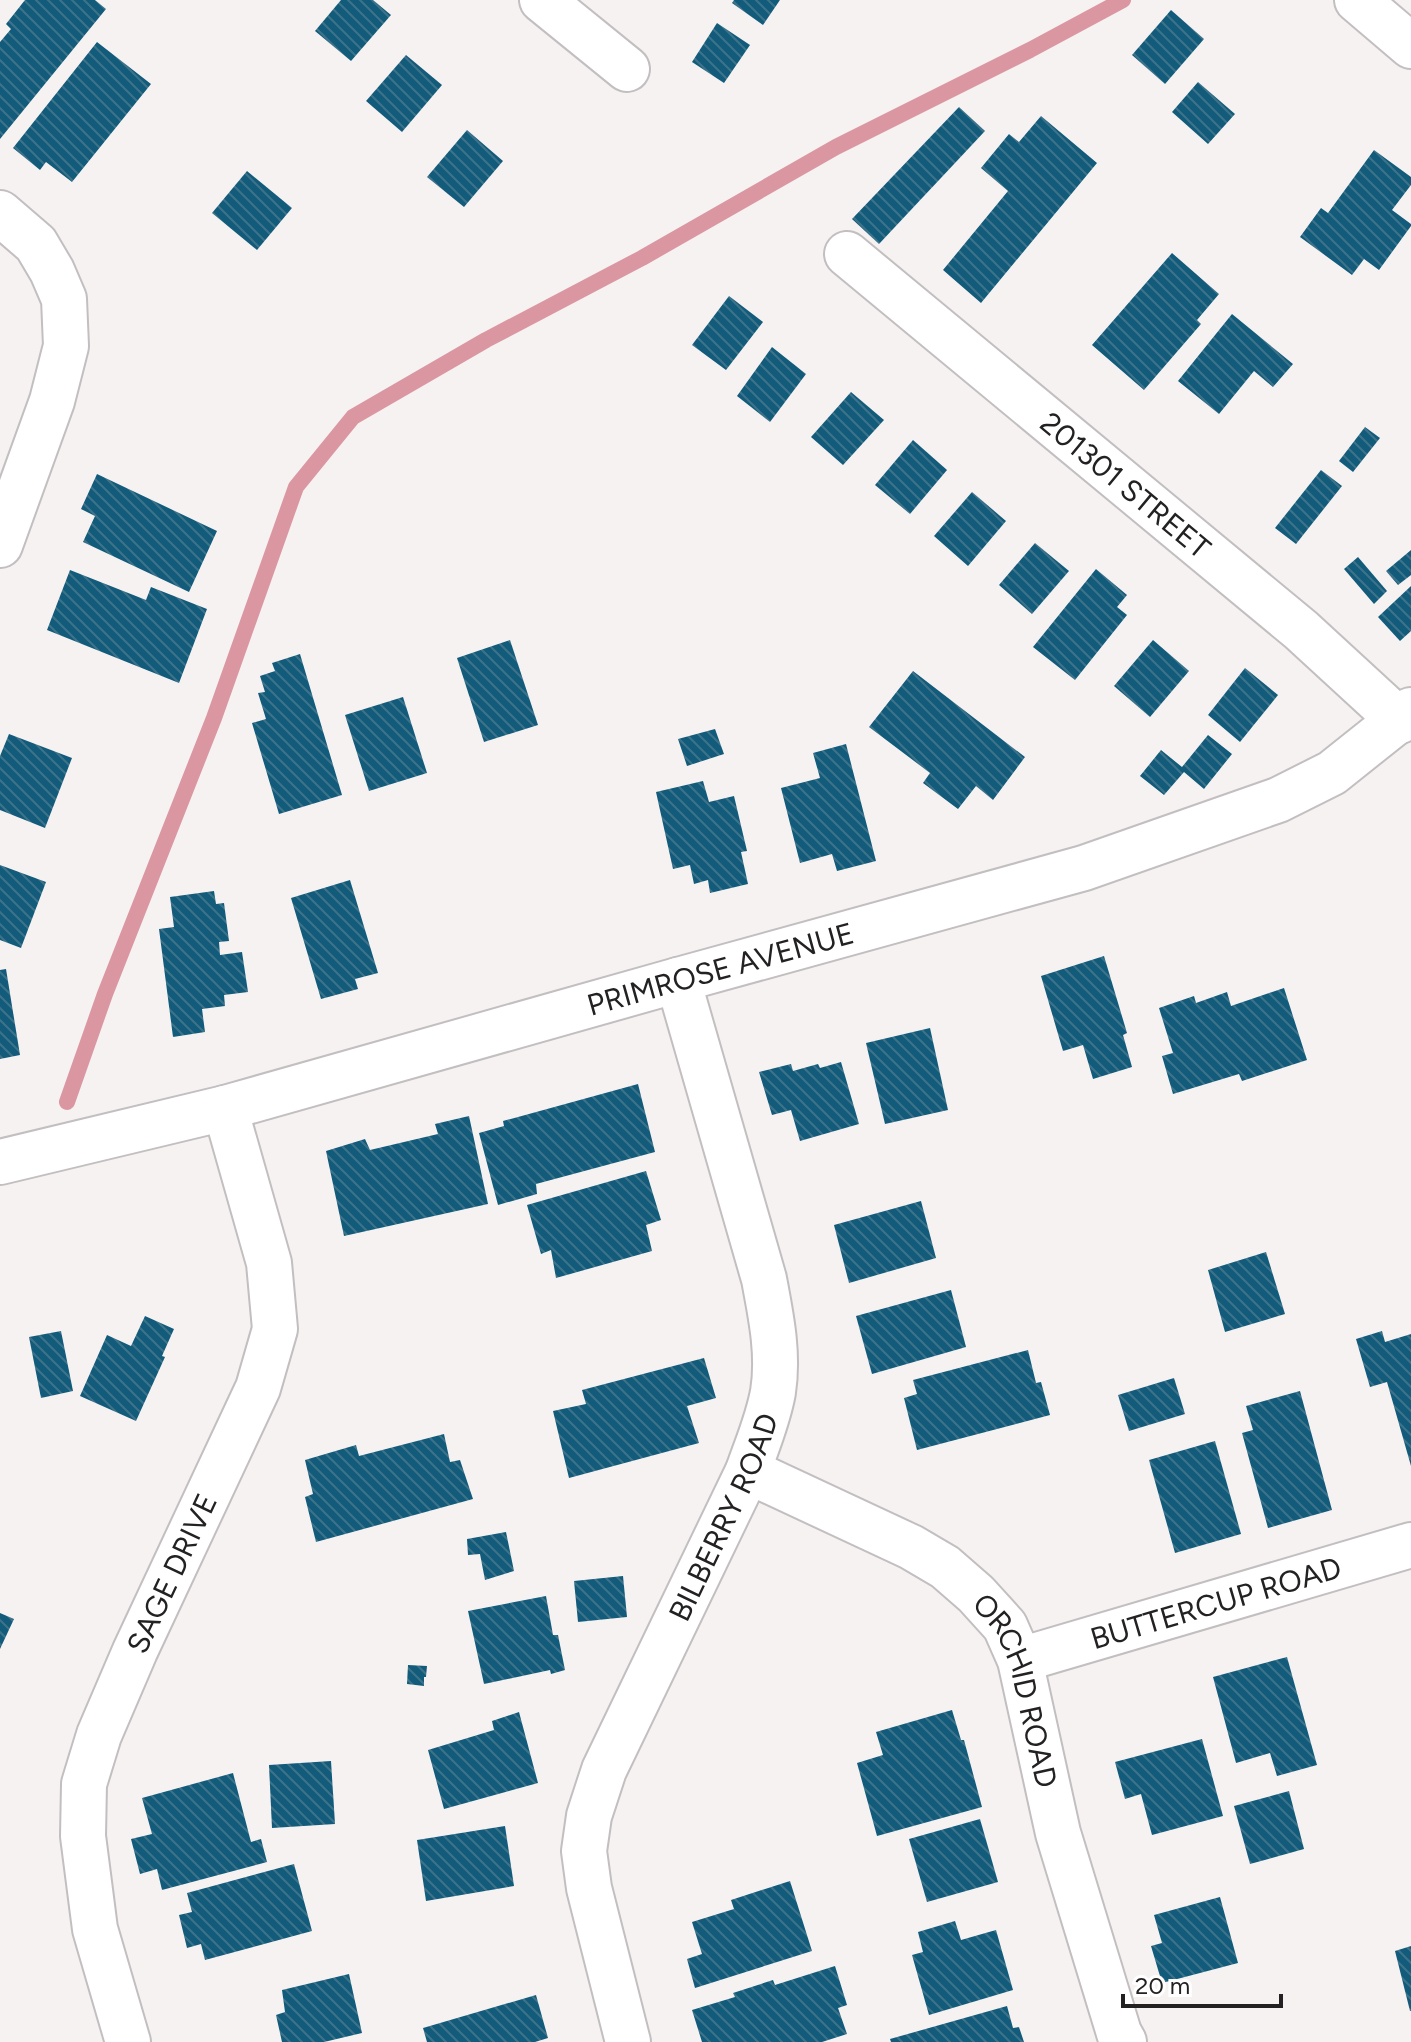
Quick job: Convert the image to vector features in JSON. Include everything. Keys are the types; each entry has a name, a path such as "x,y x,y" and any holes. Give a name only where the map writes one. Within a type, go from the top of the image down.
{"street":[{"path":"542,0 627,69"},
{"path":"1357,0 1411,46"},
{"path":"0,213 36,244 52,271 64,299 66,346 52,401 0,545"},
{"name":"201301 STREET","path":"847,254 1406,716"},
{"name":"PRIMROSE AVENUE","path":"0,1162 225,1108 1084,868 1278,800 1332,773 1406,716"},
{"name":"BILBERRY ROAD","path":"628,2042 589,1888 584,1851 589,1816 604,1770 748,1471 766,1421 773,1392 775,1363 764,1279 678,980"},
{"name":"SAGE DRIVE","path":"128,2042 95,1929 83,1836 84,1784 99,1735 135,1651 258,1388 275,1329 269,1263 225,1108"},
{"name":"ORCHID ROAD","path":"748,1471 911,1547 945,1567 976,1594 1005,1626 1020,1660 1058,1833 1124,2042"},
{"name":"BUTTERCUP ROAD","path":"1020,1660 1411,1545"}],"building":[{"path":"25,0 95,0 106,9 0,139 0,42 11,29 6,24"},
{"path":"341,0 373,0 391,15 351,61 315,31"},
{"path":"734,0 780,0 763,25 732,3"},
{"path":"1171,10 1204,39 1165,84 1132,55"},
{"path":"717,23 750,45 724,83 692,62"},
{"path":"97,42 151,84 72,182 46,162 40,170 13,148"},
{"path":"406,55 442,85 402,132 366,101"},
{"path":"1198,82 1235,114 1208,144 1172,112"},
{"path":"959,107 985,131 879,244 852,219"},
{"path":"1041,116 1097,163 981,303 943,270 1008,191 981,168 1009,134 1019,142"},
{"path":"467,130 503,161 464,207 427,177"},
{"path":"1374,150 1411,177 1411,185 1392,210 1411,226 1379,270 1364,259 1352,275 1300,237 1321,208 1328,213"},
{"path":"247,171 292,208 257,250 212,213"},
{"path":"1172,253 1219,294 1197,320 1201,324 1144,390 1092,345"},
{"path":"729,296 763,322 726,370 692,345"},
{"path":"1232,314 1293,364 1273,387 1254,371 1219,414 1178,381"},
{"path":"772,347 806,374 770,422 737,396"},
{"path":"851,392 884,420 843,465 811,437"},
{"path":"1365,427 1380,438 1353,472 1339,461"},
{"path":"913,440 947,470 910,514 875,485"},
{"path":"1321,470 1342,486 1296,544 1275,528"},
{"path":"97,474 217,531 189,592 83,542 95,516 81,509"},
{"path":"972,492 1006,521 968,566 934,536"},
{"path":"1035,543 1069,571 1032,614 999,585"},
{"path":"1411,550 1411,575 1398,585 1386,571"},
{"path":"1358,557 1387,591 1374,604 1344,569"},
{"path":"1096,569 1127,595 1117,607 1127,615 1075,680 1033,647"},
{"path":"70,570 146,600 151,587 207,609 179,683 47,630"},
{"path":"1411,586 1411,631 1400,641 1378,617"},
{"path":"510,640 538,725 484,742 457,658"},
{"path":"1153,640 1189,671 1150,717 1114,686"},
{"path":"300,654 342,795 279,814 252,723 266,719 258,693 265,692 260,676 275,671 272,663"},
{"path":"1245,668 1278,695 1240,742 1208,715"},
{"path":"913,671 1025,757 993,800 976,786 958,809 923,783 930,773 869,727"},
{"path":"403,697 427,773 369,791 345,715"},
{"path":"715,729 724,754 687,766 678,739"},
{"path":"9,734 72,758 45,828 0,810 0,756"},
{"path":"1208,735 1232,754 1204,789 1184,772 1164,795 1140,776 1161,750 1182,767"},
{"path":"846,744 876,861 837,871 832,854 800,863 781,788 820,778 813,753"},
{"path":"703,781 709,802 734,796 747,851 741,852 748,884 710,893 708,880 694,884 690,865 673,869 656,792"},
{"path":"0,865 46,882 21,948 0,940"},
{"path":"350,880 378,973 355,979 358,989 321,999 291,898"},
{"path":"214,891 216,904 224,903 229,941 219,942 220,955 242,952 248,992 224,995 225,1006 202,1009 205,1032 173,1037 159,929 174,927 170,897"},
{"path":"1104,956 1127,1033 1123,1035 1132,1067 1093,1079 1083,1045 1063,1051 1041,976"},
{"path":"6,969 20,1055 0,1059 0,970"},
{"path":"1284,988 1307,1060 1242,1081 1239,1074 1173,1094 1162,1056 1173,1053 1159,1008 1194,996 1196,1003 1227,992 1231,1006"},
{"path":"930,1028 948,1110 885,1124 866,1043"},
{"path":"841,1062 859,1124 800,1141 791,1110 772,1115 759,1072 791,1064 793,1071"},
{"path":"638,1084 655,1152 536,1184 537,1194 498,1205 479,1133 504,1126 503,1121"},
{"path":"469,1116 488,1204 344,1236 326,1151 365,1139 370,1150 438,1134 435,1124"},
{"path":"646,1171 661,1220 646,1225 652,1251 556,1278 551,1250 541,1254 527,1205"},
{"path":"921,1201 936,1258 849,1283 834,1225"},
{"path":"1266,1252 1285,1314 1225,1332 1208,1270"},
{"path":"951,1290 966,1347 872,1374 856,1316"},
{"path":"145,1316 174,1329 136,1421 80,1396 107,1335 131,1346"},
{"path":"61,1331 73,1391 41,1398 29,1337"},
{"path":"1382,1331 1385,1342 1411,1334 1411,1466 1387,1382 1370,1387 1356,1339"},
{"path":"1028,1350 1036,1383 1041,1382 1050,1415 917,1450 904,1398 917,1394 913,1380"},
{"path":"704,1358 716,1398 687,1406 699,1443 569,1478 553,1411 586,1404 582,1390"},
{"path":"1174,1378 1185,1414 1129,1431 1118,1395"},
{"path":"1300,1391 1332,1510 1268,1528 1242,1433 1253,1430 1246,1406"},
{"path":"444,1434 450,1462 460,1460 473,1499 316,1542 305,1497 313,1494 305,1460 356,1445 359,1456"},
{"path":"1215,1441 1241,1534 1175,1553 1149,1460"},
{"path":"506,1532 514,1571 485,1580 480,1554 468,1555 467,1539"},
{"path":"623,1576 627,1617 578,1622 574,1581"},
{"path":"546,1596 553,1635 558,1635 565,1670 551,1674 550,1670 484,1684 468,1611"},
{"path":"0,1613 14,1619 0,1649"},
{"path":"1287,1657 1317,1765 1277,1776 1270,1753 1236,1763 1213,1677"},
{"path":"408,1665 427,1666 424,1686 407,1684"},
{"path":"952,1710 961,1740 964,1740 982,1807 877,1836 857,1763 883,1755 876,1732"},
{"path":"519,1712 538,1783 444,1809 428,1750 494,1730 492,1721"},
{"path":"1202,1739 1223,1816 1152,1835 1141,1794 1125,1799 1115,1762"},
{"path":"331,1761 335,1824 272,1828 269,1765"},
{"path":"233,1773 251,1842 261,1839 267,1862 162,1890 157,1869 140,1874 131,1839 152,1834 142,1798"},
{"path":"1289,1791 1304,1849 1250,1864 1234,1806"},
{"path":"980,1819 998,1882 927,1902 909,1839"},
{"path":"505,1826 514,1886 426,1901 417,1840"},
{"path":"294,1864 312,1931 205,1960 201,1944 187,1948 179,1915 192,1912 187,1893"},
{"path":"790,1881 812,1951 695,1988 687,1959 702,1954 692,1922 734,1909 731,1900"},
{"path":"1220,1897 1238,1963 1162,1983 1151,1946 1162,1943 1154,1915"},
{"path":"955,1921 961,1940 996,1930 1013,1990 929,2015 912,1955 923,1952 918,1932"},
{"path":"1411,1946 1411,2011 1410,2011 1395,1951"},
{"path":"835,1966 847,2005 838,2008 847,2034 822,2042 702,2042 692,2010 735,1997 733,1993 773,1980 775,1985"},
{"path":"349,1974 362,2033 324,2042 282,2042 276,2015 285,2012 282,1990"},
{"path":"536,1995 548,2038 535,2042 427,2042 423,2028"},
{"path":"1007,2006 1013,2028 1019,2027 1024,2042 891,2042 890,2039"}],"waterway":[{"path":"67,1102 105,994 214,718 296,487 353,417 836,147 1123,0"}]}
